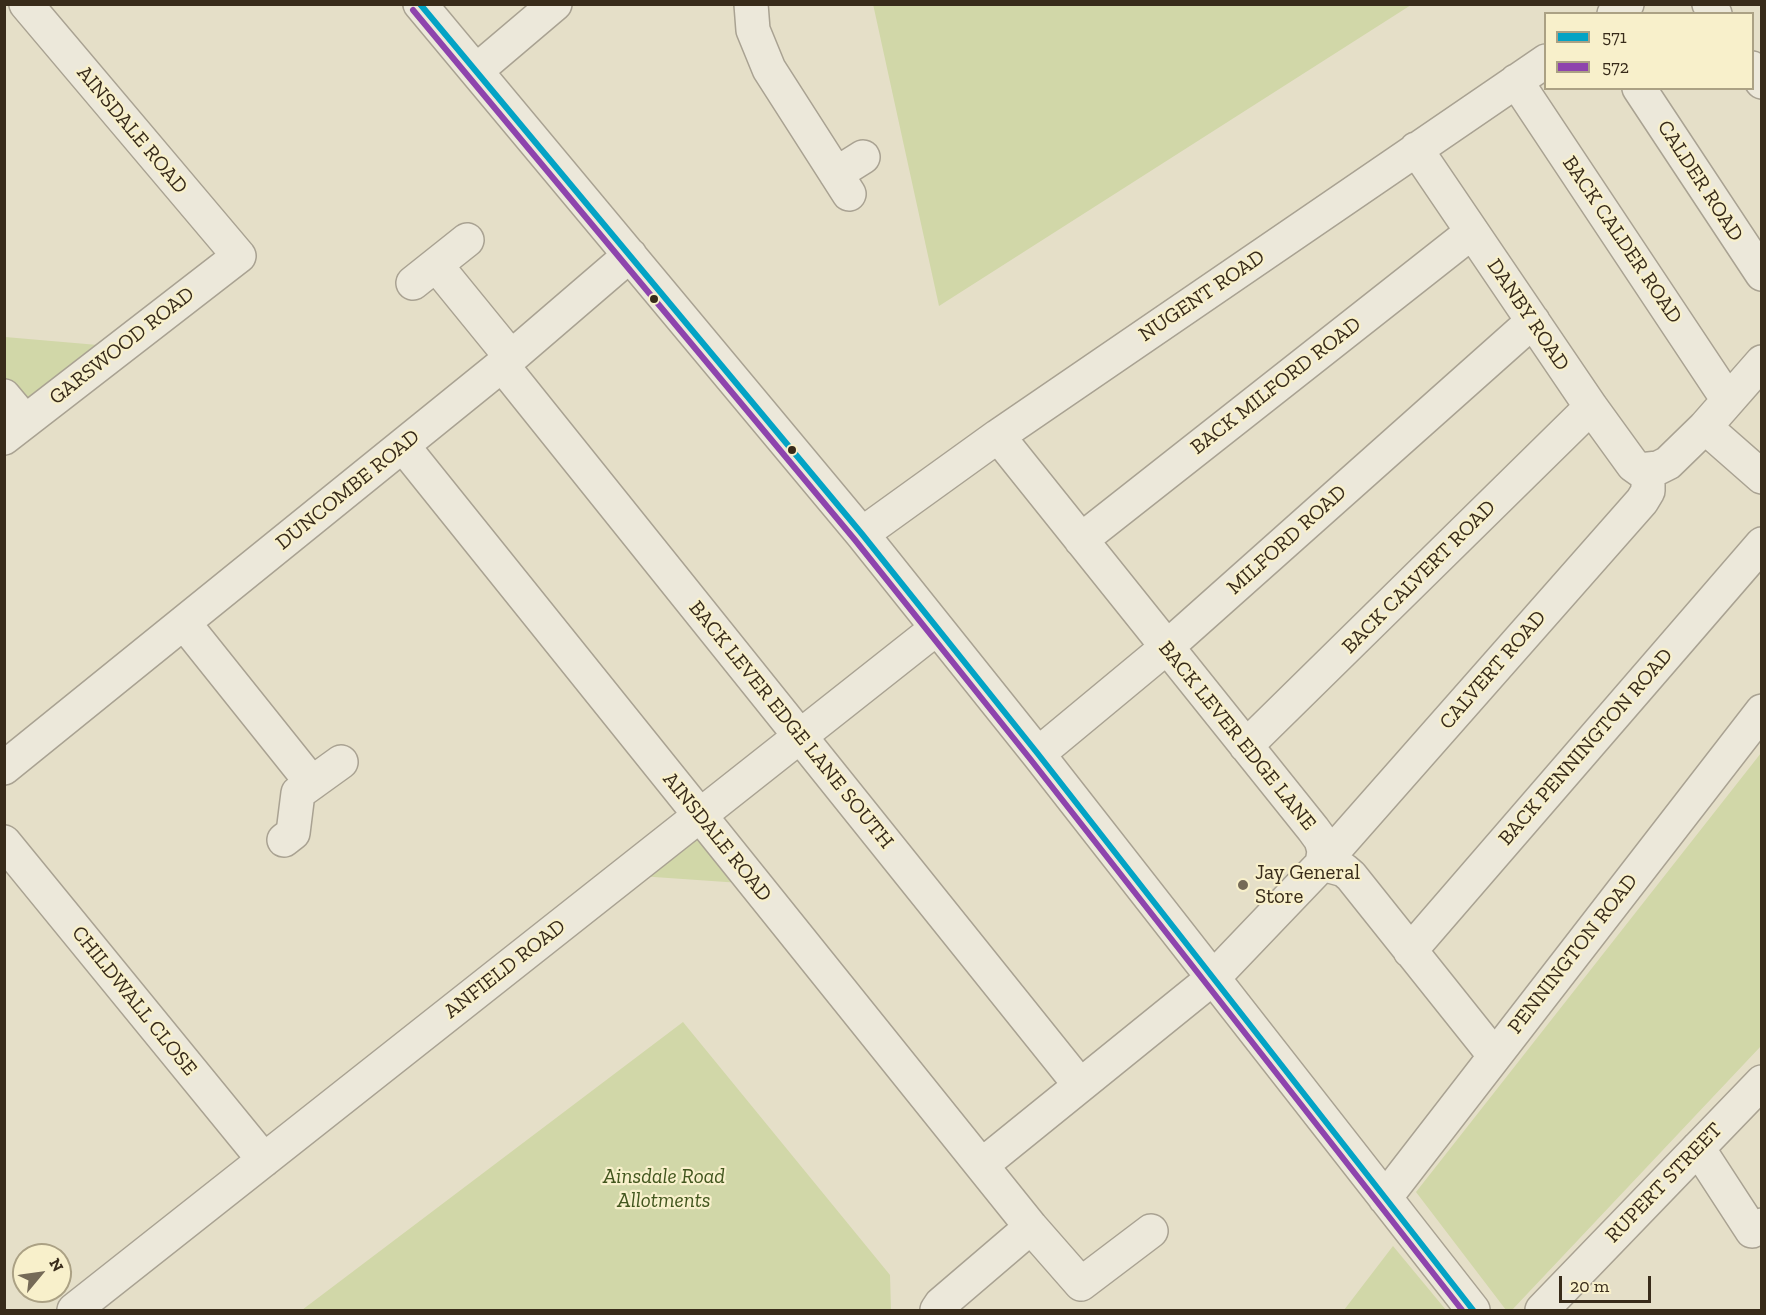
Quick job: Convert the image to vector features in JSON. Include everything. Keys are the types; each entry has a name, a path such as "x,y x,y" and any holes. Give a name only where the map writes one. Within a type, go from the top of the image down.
{"street":[{"name":"AINSDALE ROAD","path":"26,4 239,256"},
{"path":"420,4 862,534 1038,754 1473,1311"},
{"path":"477,71 555,4"},
{"path":"751,4 753,30 769,69 849,175"},
{"name":"NUGENT ROAD","path":"862,534 998,436 1544,62"},
{"name":"BACK CALDER ROAD","path":"1516,81 1728,400"},
{"name":"CALDER ROAD","path":"1641,90 1761,274"},
{"name":"DANBY ROAD","path":"1416,149 1591,407 1633,465 1648,471"},
{"name":"BACK MILFORD ROAD","path":"1081,540 1472,232"},
{"path":"467,240 424,274 507,361"},
{"name":"DUNCOMBE ROAD","path":"4,768 507,361 630,255"},
{"name":"GARSWOOD ROAD","path":"15,429 239,256"},
{"name":"MILFORD ROAD","path":"1038,754 1167,647 1533,321"},
{"name":"BACK LEVER EDGE LANE SOUTH","path":"507,361 800,736 1080,1085"},
{"path":"1648,471 1668,463 1705,427 1761,362"},
{"path":"4,396 15,429"},
{"name":"BACK CALVERT ROAD","path":"1246,746 1591,407"},
{"path":"1705,427 1761,477"},
{"name":"BACK LEVER EDGE LANE","path":"998,436 1320,840 1324,851 1322,864"},
{"name":"AINSDALE ROAD","path":"403,446 1031,1227 1081,1284 1151,1231"},
{"name":"CALVERT ROAD","path":"982,1165 1213,978 1322,864 1642,501 1647,491 1648,471"},
{"name":"BACK PENNINGTON ROAD","path":"1410,951 1761,544"},
{"path":"184,623 312,783"},
{"name":"ANFIELD ROAD","path":"74,1311 937,628"},
{"name":"PENNINGTON ROAD","path":"1393,1209 1494,1055 1761,711"},
{"path":"284,840 293,833 298,793 341,762"},
{"name":"CHILDWALL CLOSE","path":"4,842 264,1160"},
{"path":"1322,864 1344,870 1351,876 1494,1055"},
{"name":"RUPERT STREET","path":"1542,1311 1761,1082"},
{"path":"1698,1148 1752,1231 1761,1225"},
{"path":"937,1311 941,1304 1031,1227"}],"green space":[{"path":"873,4 1411,4 1411,5 939,306"},
{"path":"5,337 121,347 5,438"},
{"path":"1761,753 1761,1046 1512,1310 1506,1310 1416,1192"},
{"path":"700,816 755,884 625,875"},
{"name":"Ainsdale Road Allotments","path":"683,1022 890,1275 891,1310 302,1310"},
{"path":"1393,1246 1446,1310 1344,1310"}],"transit line":[{"name":"571","path":"420,4 862,534 1038,754 1473,1310"},
{"name":"572","path":"413,10 855,540 1031,760 1462,1310"}],"place":[{"name":"Jay General Store","path":"1243,885"}]}
